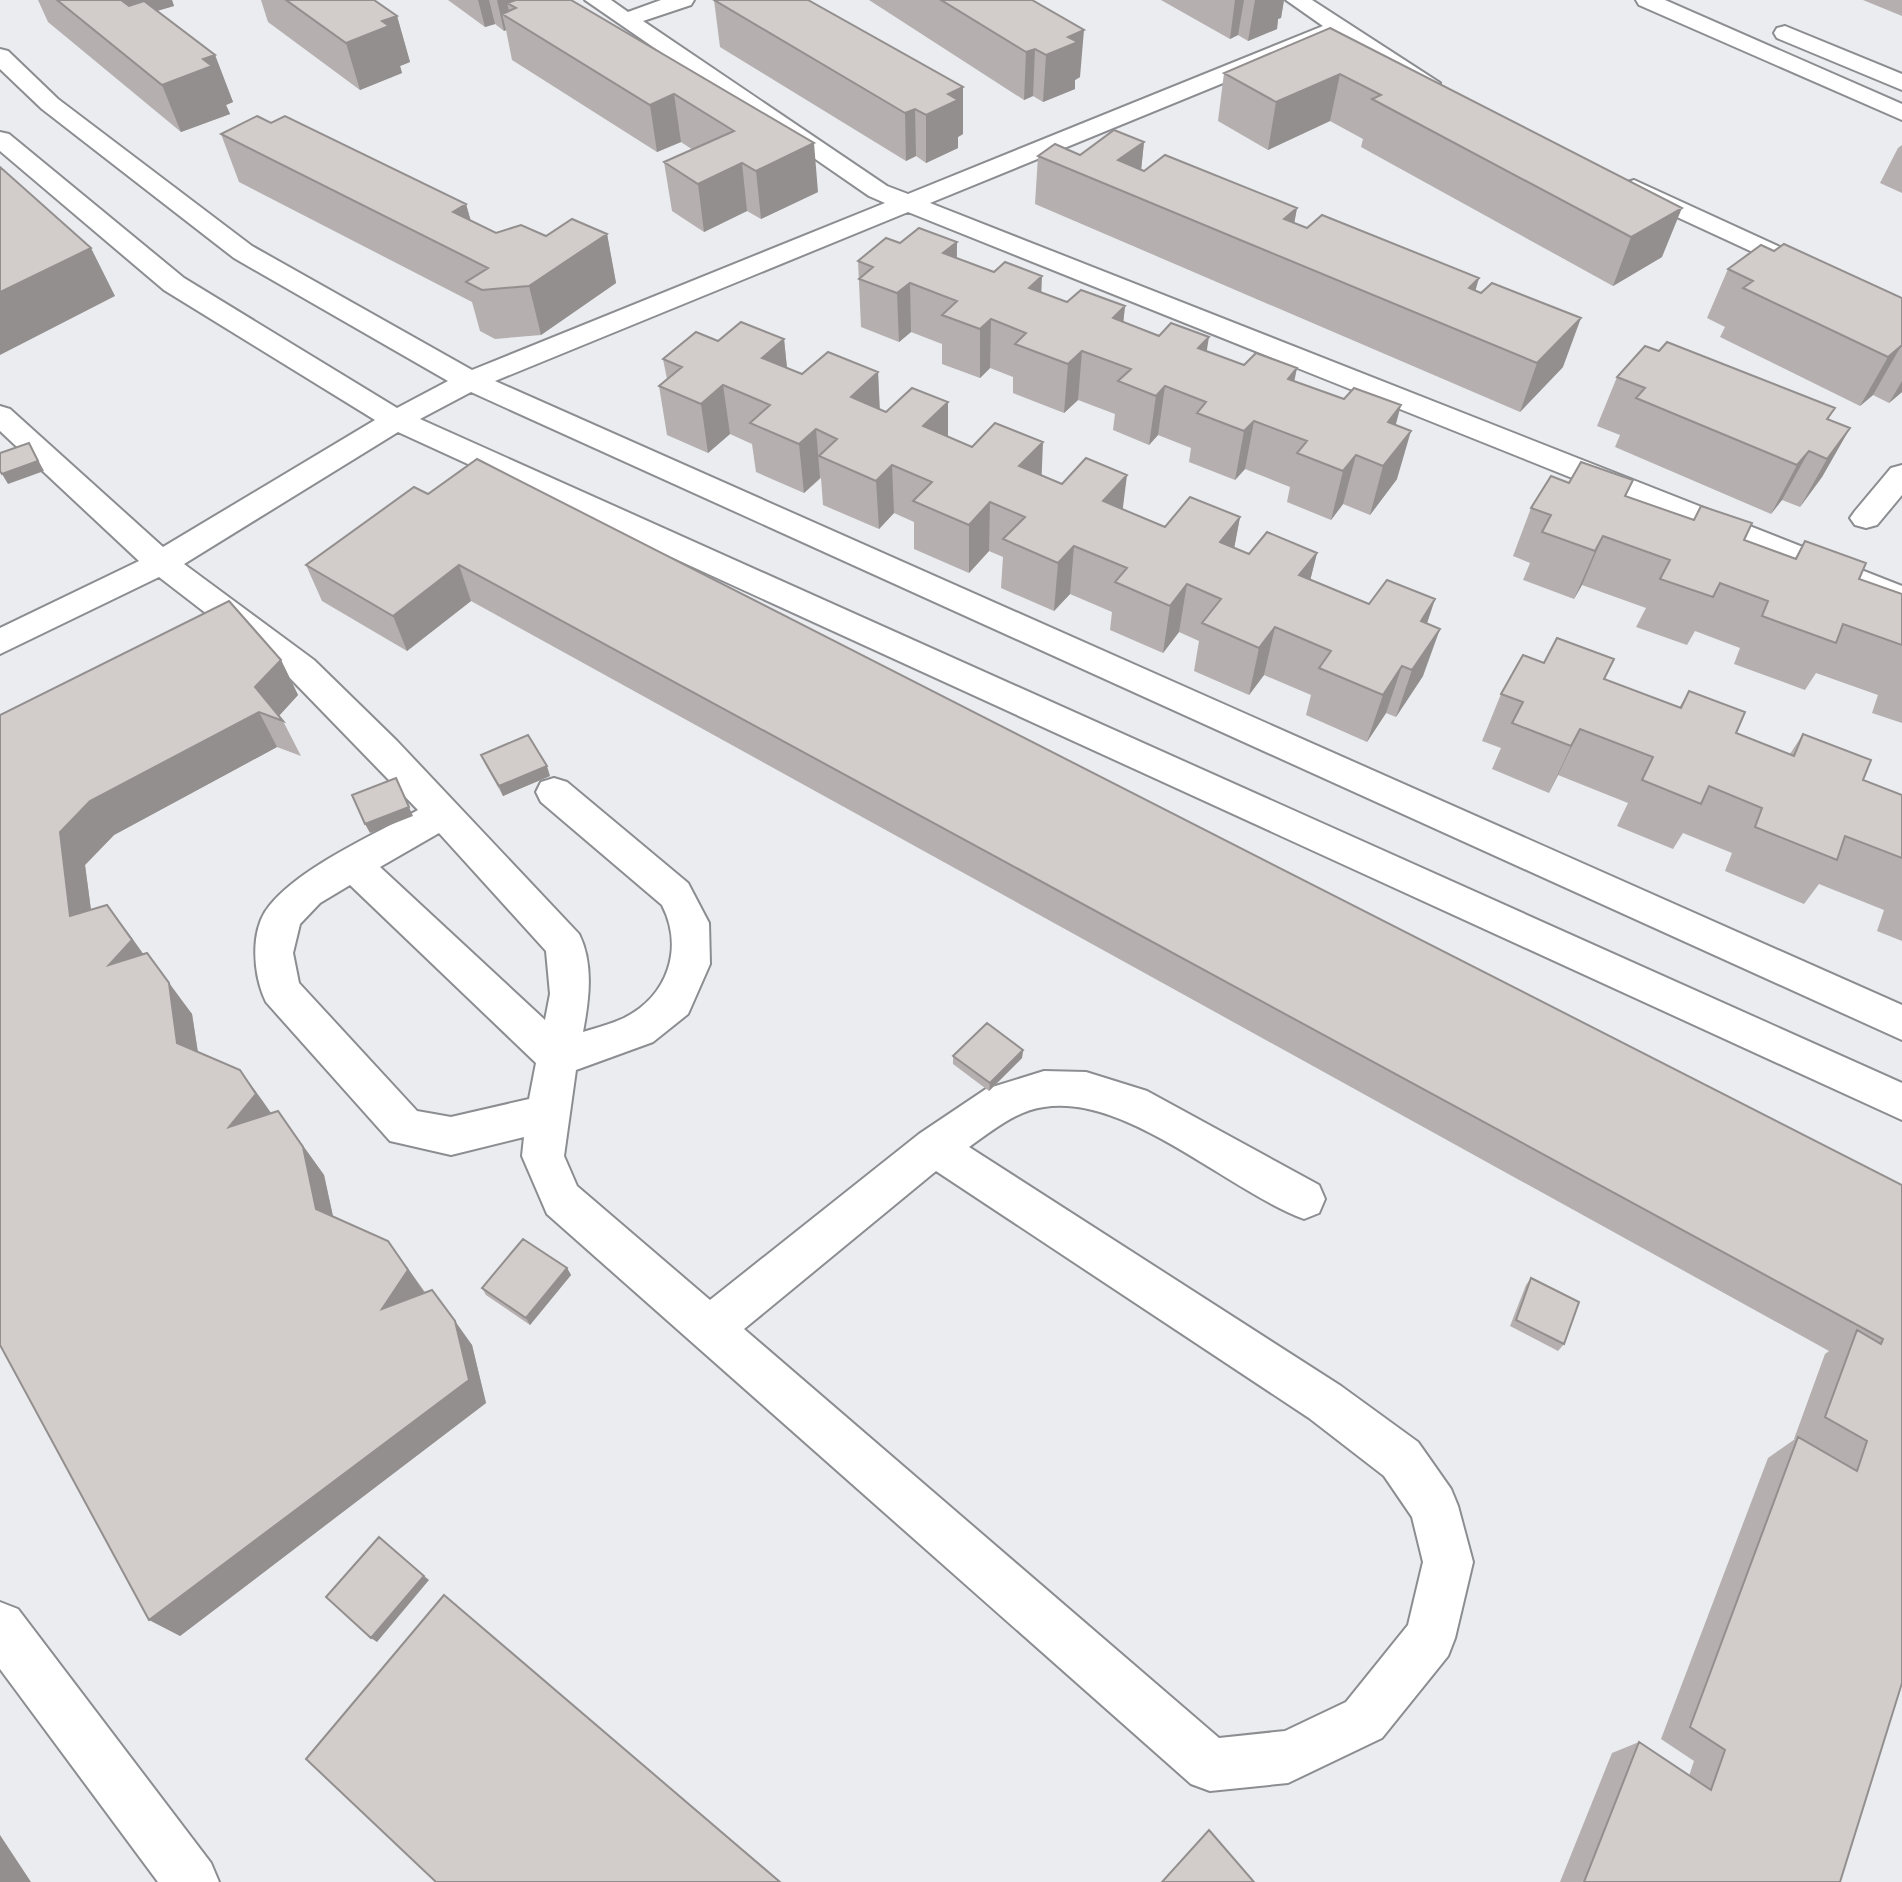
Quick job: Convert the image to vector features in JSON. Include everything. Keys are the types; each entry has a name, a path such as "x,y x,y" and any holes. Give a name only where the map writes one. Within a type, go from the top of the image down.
{"street":[{"path":"596,0 878,191 1902,599"},
{"path":"625,20 683,0"},
{"path":"1297,0 1446,94"},
{"path":"1647,0 1902,113"},
{"path":"1761,22 1902,83"},
{"path":"0,642 161,563 396,420 470,381 904,202 1340,27"},
{"path":"0,56 50,104 243,252 470,381 1902,1023"},
{"path":"0,139 174,284 396,420 1902,1102"},
{"path":"1617,180 1902,313"},
{"path":"0,415 161,563 302,669 385,750 565,944 570,994 547,1113 543,1156 562,1200 1210,1765 1288,1757 1364,1720 1430,1638 1448,1562 1433,1506 1401,1459 1325,1402 934,1147"},
{"path":"1866,518 1902,475"},
{"path":"554,792 675,894 690,923 691,964 674,1002 639,1030 559,1058"},
{"path":"443,813 307,892 282,917 274,953 280,990 405,1128 451,1136 547,1113"},
{"path":"353,865 559,1058"},
{"path":"709,1329 934,1147 1001,1102 1044,1089 1086,1090 1132,1104 1304,1199"},
{"path":"0,1627 192,1882"}],"building":[{"path":"57,0 121,0 129,6 144,1 215,55 203,59 212,66 162,85"},
{"path":"286,0 374,0 397,16 382,21 389,26 346,43"},
{"path":"516,0 571,0 814,143 756,171 742,163 698,184 664,162 734,131 674,94 650,105 502,14 516,8 507,3"},
{"path":"714,0 808,0 963,87 948,94 958,100 926,115 915,109 905,113"},
{"path":"941,0 1032,0 1084,30 1068,37 1078,42 1046,55 1035,49 1026,52"},
{"path":"1330,28 1682,208 1631,237 1372,99 1381,95 1340,74 1276,102 1224,73"},
{"path":"257,116 271,123 285,116 466,204 453,212 496,233 521,225 546,236 572,219 607,234 529,286 482,290 466,282 488,268 221,134"},
{"path":"1114,130 1144,142 1118,160 1144,171 1165,155 1297,208 1284,219 1307,228 1322,215 1479,278 1469,288 1481,293 1492,283 1581,318 1537,363 1038,156 1055,144 1080,155"},
{"path":"0,167 91,248 0,292"},
{"path":"919,228 957,242 943,253 994,272 1005,262 1042,276 1029,288 1067,302 1081,290 1125,306 1113,318 1159,336 1171,323 1209,337 1198,348 1244,365 1256,353 1297,368 1288,379 1344,399 1354,388 1401,405 1388,422 1411,431 1383,466 1356,455 1343,471 1297,453 1307,441 1254,421 1244,431 1197,413 1206,402 1165,386 1156,396 1118,381 1131,369 1082,351 1068,364 1015,344 1026,333 991,319 980,329 942,315 957,301 910,283 897,293 859,279 873,267 858,261 886,238 900,243"},
{"path":"1784,244 1902,298 1902,346 1888,357 1743,288 1753,281 1728,269 1761,245 1774,251"},
{"path":"741,322 784,339 762,358 802,374 828,352 878,372 851,397 886,412 912,388 948,402 923,426 972,447 995,423 1043,442 1019,466 1062,484 1086,458 1127,475 1103,501 1165,527 1190,497 1240,517 1220,542 1249,554 1267,532 1317,553 1299,575 1369,604 1387,580 1435,599 1421,621 1440,629 1412,670 1402,666 1383,695 1319,668 1331,651 1275,627 1259,648 1202,623 1221,599 1187,584 1170,606 1115,582 1127,568 1074,546 1058,563 1003,539 1025,517 990,502 969,525 913,501 932,482 892,465 876,481 819,456 837,439 816,429 799,444 750,423 770,405 723,385 701,404 659,386 682,367 663,359 696,332 718,341"},
{"path":"1667,342 1835,408 1827,419 1850,428 1827,459 1809,451 1797,465 1636,398 1645,388 1617,377 1645,346 1659,351"},
{"path":"29,443 38,461 2,474 0,453"},
{"path":"477,459 1902,1185 1902,1683 1840,1882 1584,1882 1639,1742 1711,1790 1725,1750 1690,1727 1798,1437 1857,1471 1867,1441 1825,1417 1857,1330 1881,1344 1883,1339 459,565 393,616 306,565 414,487 428,494"},
{"path":"1581,462 1633,480 1625,496 1694,520 1701,506 1752,523 1744,540 1796,559 1805,541 1866,563 1859,579 1902,594 1902,645 1843,624 1836,643 1762,616 1768,601 1720,583 1713,597 1660,579 1670,560 1603,536 1595,551 1542,532 1551,515 1531,508 1551,476 1569,483"},
{"path":"229,601 281,660 255,687 283,721 259,712 90,801 60,832 70,916 107,905 132,940 109,965 147,953 169,983 177,1043 240,1070 256,1094 229,1127 278,1111 303,1147 316,1209 388,1241 408,1270 382,1309 432,1290 455,1321 469,1380 149,1620 0,1345 0,715"},
{"path":"1557,638 1614,659 1604,679 1681,708 1689,691 1745,712 1736,733 1794,756 1803,734 1871,760 1863,780 1902,795 1902,858 1845,836 1837,860 1755,827 1762,808 1709,786 1701,804 1642,780 1653,757 1580,729 1571,746 1512,723 1523,702 1501,694 1523,655 1544,663"},
{"path":"528,735 547,766 499,786 481,755"},
{"path":"396,778 409,807 365,824 352,795"},
{"path":"987,1023 1023,1050 990,1083 953,1056"},
{"path":"523,1239 567,1268 526,1318 482,1288"},
{"path":"1531,1278 1579,1302 1564,1344 1516,1320"},
{"path":"379,1537 424,1576 371,1638 326,1597"},
{"path":"444,1595 780,1882 436,1882 306,1759"},
{"path":"1209,1830 1254,1882 1162,1882"}]}
